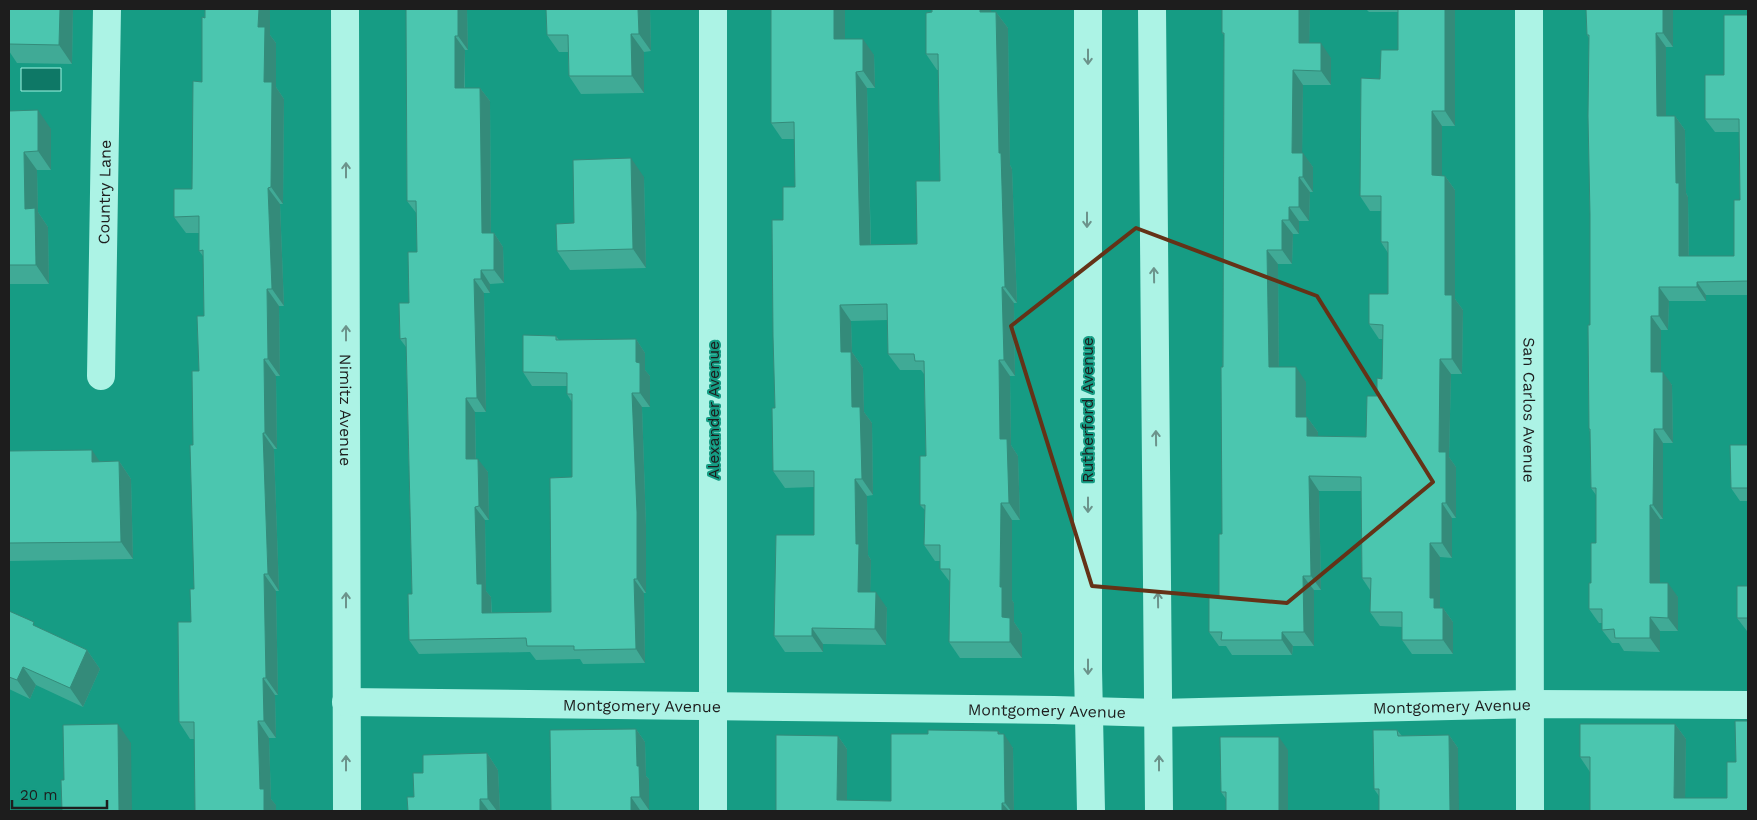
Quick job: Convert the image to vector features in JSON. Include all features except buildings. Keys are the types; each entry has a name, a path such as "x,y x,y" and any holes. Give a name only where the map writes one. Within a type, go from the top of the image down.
{"street":[{"name":"Country Lane","path":"101,376 107,9"},
{"name":"Nimitz Avenue","path":"346,9 347,811"},
{"name":"Alexander Avenue","path":"713,9 713,811"},
{"name":"Rutherford Avenue","path":"1088,9 1088,712 1091,811"},
{"path":"1152,9 1160,811"},
{"name":"San Carlos Avenue","path":"1529,9 1530,811"},
{"name":"Montgomery Avenue","path":"346,702 1054,710 1159,713 1531,704 1748,705"}],"highlighted area":[{"path":"1136,228 1317,296 1433,482 1287,603 1092,586 1011,326"}],"water":[{"path":"21,68 61,68 61,91 21,91"}]}
